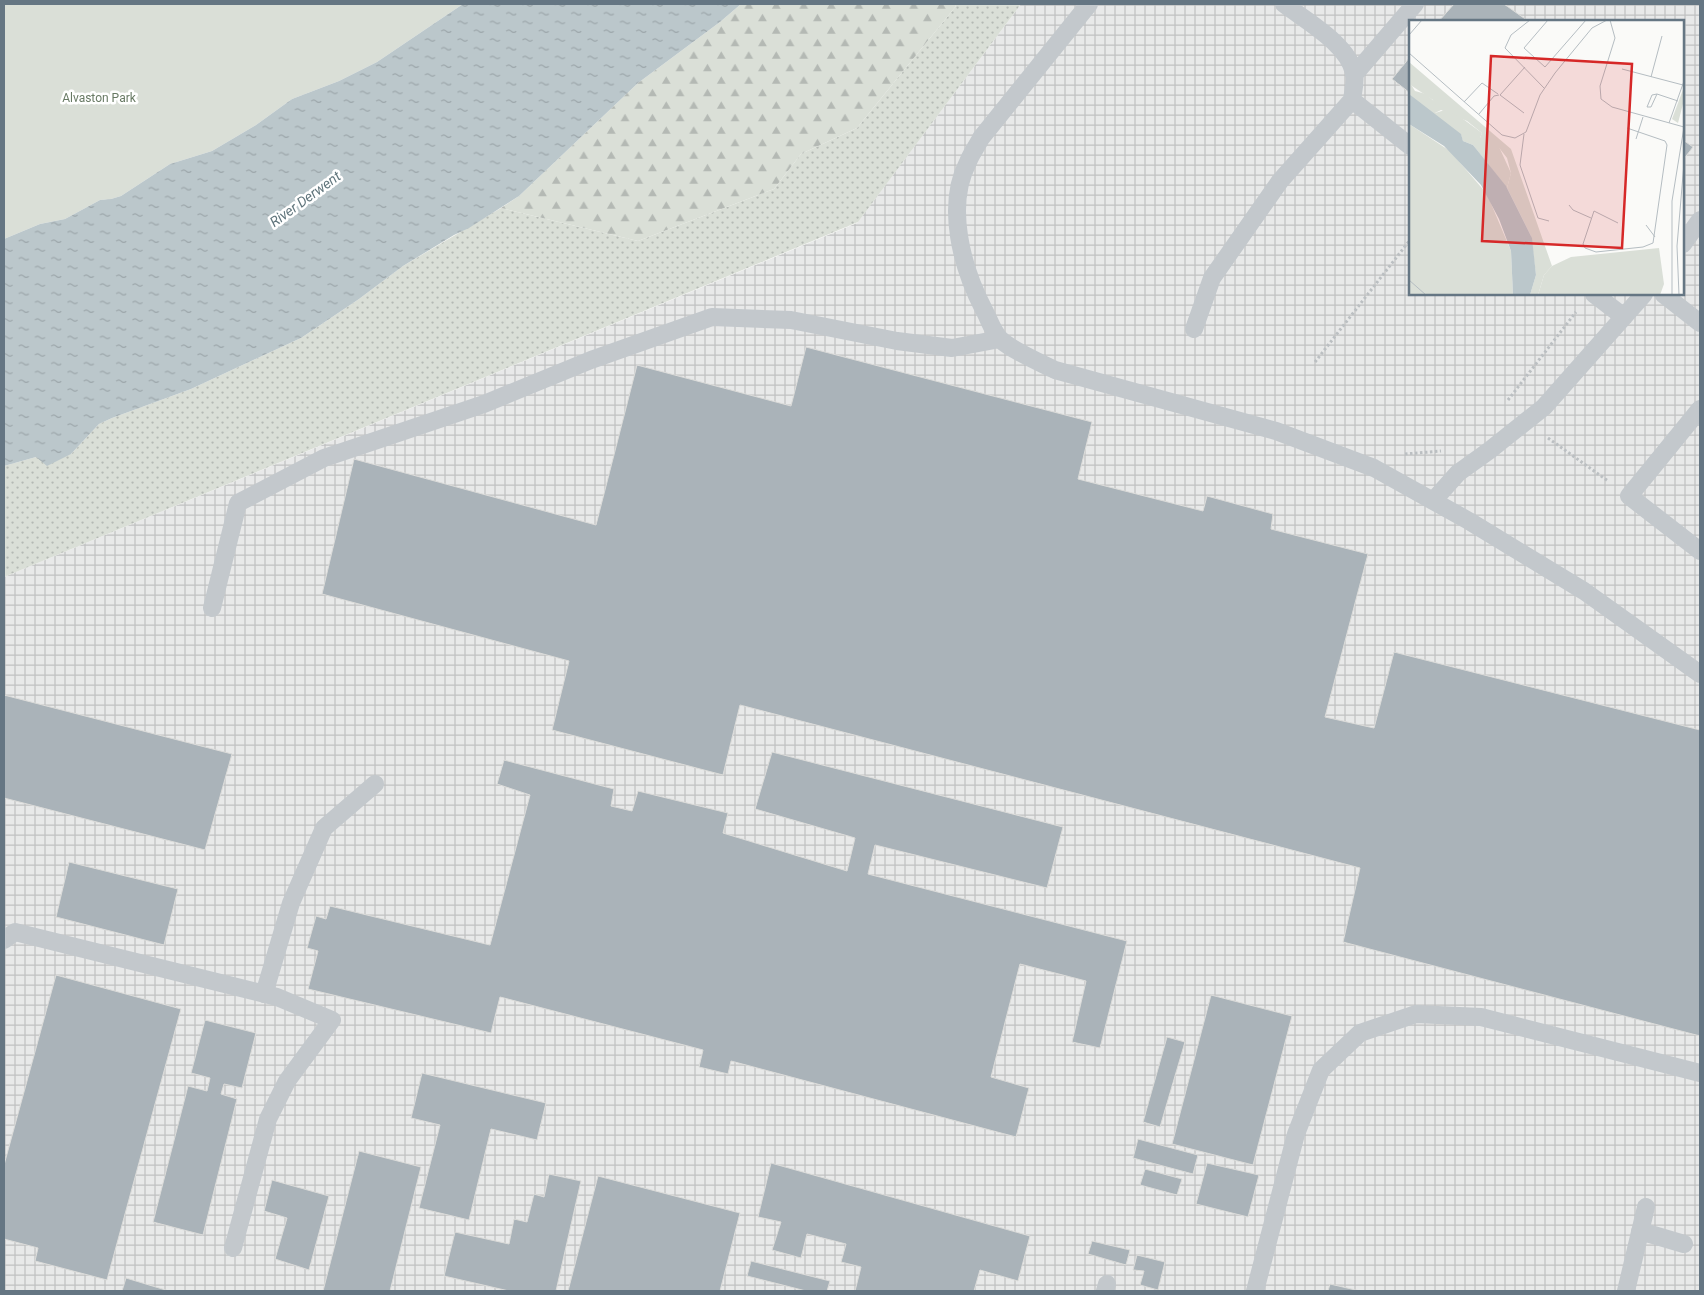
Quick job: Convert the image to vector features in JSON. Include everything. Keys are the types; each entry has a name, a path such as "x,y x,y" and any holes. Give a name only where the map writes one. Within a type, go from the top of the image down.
{"lane":[{"path":"1089,4 981,138 967,163 959,190 958,223 963,256 972,288 1000,339 1054,370 1276,431 1374,468 1584,590 1700,674"},
{"path":"1194,329 1212,278 1280,181 1352,100 1354,75 1352,66 1345,54 1334,42 1284,4"},
{"path":"1354,75 1415,4"},
{"path":"1352,100 1409,145"},
{"path":"1684,243 1700,220"},
{"path":"1595,295 1624,316"},
{"path":"1433,501 1458,473 1544,408 1643,295"},
{"path":"1663,295 1700,323"},
{"path":"212,608 238,503 324,458 484,404 591,360 712,317 791,320 897,341 952,348 1000,339"},
{"path":"1700,408 1629,496 1700,551"},
{"path":"264,994 291,903 324,828 374,784"},
{"path":"8,934 277,997 332,1020 287,1081 268,1118 233,1248"},
{"path":"1255,1291 1296,1134 1321,1070 1360,1033 1416,1014 1480,1017 1700,1073"},
{"path":"1626,1291 1646,1206"},
{"path":"1640,1231 1684,1244"}],"path":[{"path":"1314,362 1409,241"},
{"path":"1578,310 1504,404 1629,496"},
{"path":"1402,453 1439,452 1448,448"}],"shaded area":[{"path":"1021,4 1700,4 1700,1291 4,1291 4,577 857,223"}],"green space":[{"name":"Alvaston Park","path":"4,4 463,4 377,62 339,81 292,99 256,125 212,151 170,164 121,196 100,200 65,219 40,224 4,239"},
{"path":"741,4 955,4 956,6 857,128 801,154 774,189 638,241 501,208 519,196 638,83 720,22"},
{"path":"955,4 1021,4 858,222 4,577 4,466 36,457 71,454 99,424 191,389 301,338 359,299 403,266 501,208 638,241 774,189 801,154 857,128 956,6"}],"water":[{"name":"River Derwent","path":"463,4 741,4 720,22 638,83 519,196 469,228 403,266 359,299 301,338 191,389 99,424 71,454 47,466 36,457 4,466 4,239 40,224 65,219 100,200 121,196 170,164 212,151 256,125 292,99 339,81 377,62"}],"building":[{"path":"1454,4 1504,4 1527,20 1440,20"},
{"path":"1409,58 1409,92 1392,79"},
{"path":"1684,141 1693,147 1684,159"},
{"path":"806,347 1092,422 1078,479 1203,511 1207,496 1273,514 1271,529 1368,554 1325,717 1374,728 1394,652 1700,730 1700,1036 1343,942 1360,868 740,705 723,775 552,730 569,661 322,594 354,459 596,525 637,365 791,406"},
{"path":"4,695 232,754 205,850 4,798"},
{"path":"772,752 1063,827 1047,888 875,845 868,874 1127,941 1100,1048 1072,1042 1086,981 1020,964 991,1077 1029,1088 1016,1137 731,1061 728,1074 699,1067 703,1050 500,997 491,1033 308,989 318,951 307,948 316,916 326,919 330,906 490,945 530,795 497,784 504,760 614,789 611,806 632,811 638,791 728,813 723,833 847,871 855,838 755,809"},
{"path":"69,862 178,889 164,945 56,917"},
{"path":"56,975 181,1009 107,1280 35,1261 38,1248 4,1239 4,1165"},
{"path":"1211,995 1292,1016 1253,1165 1172,1144"},
{"path":"205,1020 256,1033 242,1088 224,1084 221,1094 237,1099 203,1235 153,1222 188,1086 207,1091 210,1078 191,1073"},
{"path":"1167,1037 1185,1042 1160,1127 1143,1122"},
{"path":"422,1073 546,1103 537,1140 491,1129 469,1220 419,1208 440,1125 411,1118"},
{"path":"1138,1139 1198,1155 1193,1174 1133,1158"},
{"path":"359,1151 421,1167 390,1291 323,1291"},
{"path":"771,1163 1030,1236 1018,1281 980,1270 974,1291 855,1291 861,1267 841,1262 846,1244 807,1234 801,1258 772,1250 781,1222 758,1217"},
{"path":"1207,1163 1259,1175 1248,1217 1196,1204"},
{"path":"1145,1169 1182,1179 1177,1195 1140,1185"},
{"path":"549,1174 581,1181 556,1291 509,1291 444,1276 455,1232 509,1244 514,1219 527,1222 534,1194 544,1197"},
{"path":"598,1176 740,1213 720,1291 568,1291"},
{"path":"272,1180 329,1196 309,1270 275,1259 287,1218 264,1211"},
{"path":"1092,1241 1130,1250 1126,1265 1088,1254"},
{"path":"1137,1255 1165,1262 1158,1290 1140,1285 1144,1271 1133,1270"},
{"path":"751,1261 830,1281 827,1291 806,1291 747,1276"},
{"path":"126,1278 169,1291 122,1291"},
{"path":"1330,1284 1360,1291 1328,1291"}]}
